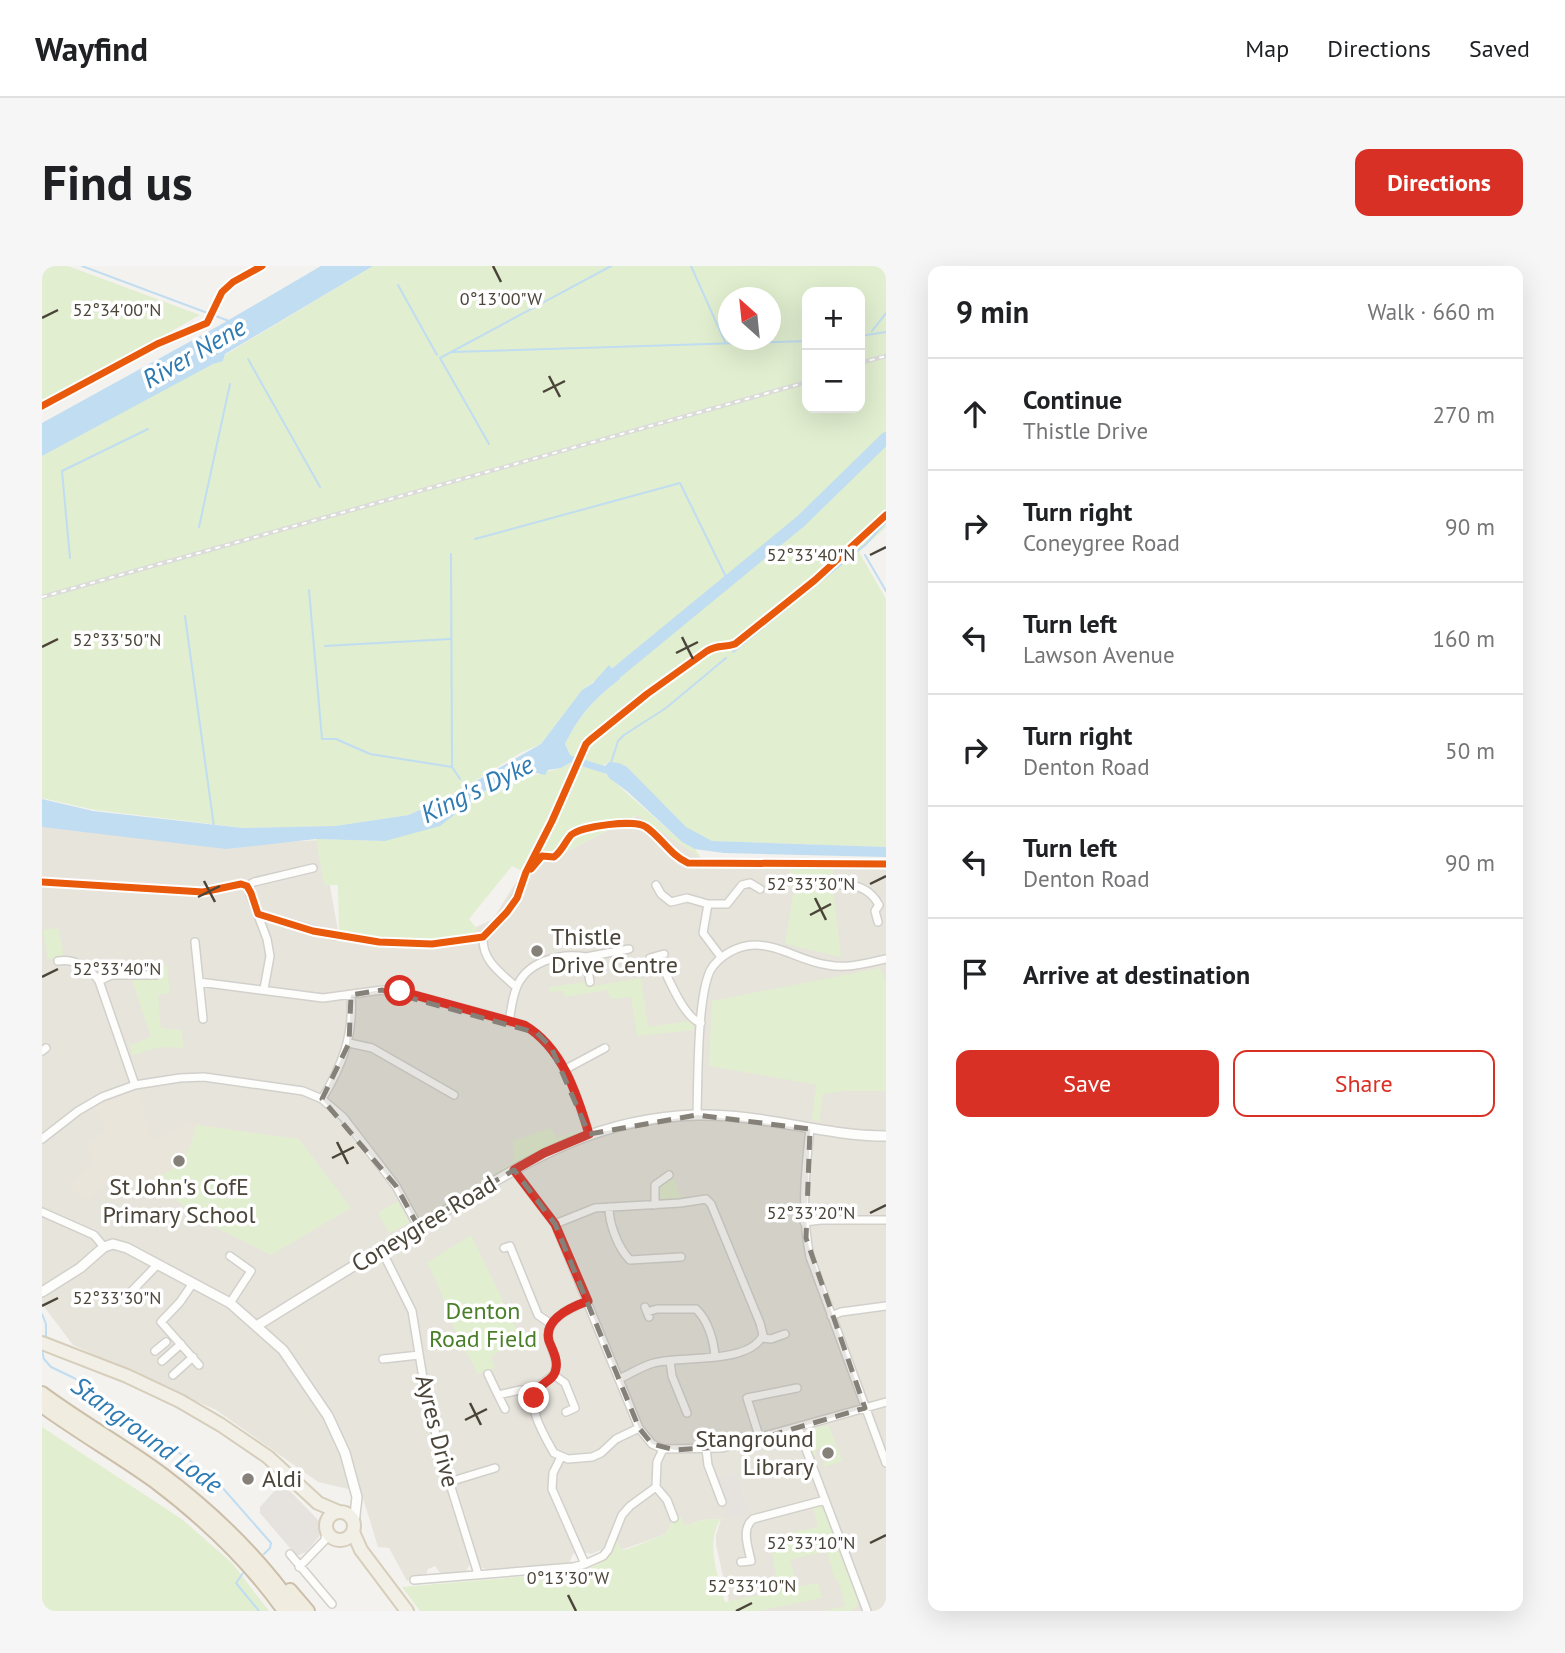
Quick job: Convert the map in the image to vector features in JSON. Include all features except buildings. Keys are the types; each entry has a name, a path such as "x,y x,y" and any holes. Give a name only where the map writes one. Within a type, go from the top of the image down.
{"highway":[{"path":"42,1393 161,1474 213,1516 254,1557 297,1611"},
{"path":"42,1406 184,1504 246,1564 284,1611"},
{"path":"254,1557 274,1571 308,1611"}],"main road":[{"path":"42,1343 151,1387 206,1416 268,1457 318,1503 349,1516 361,1549 407,1611"},
{"path":"318,1503 330,1534 361,1549"},
{"path":"330,1534 331,1516 340,1512"},
{"path":"330,1534 347,1538 353,1528"}],"street":[{"path":"42,882 203,892 241,884 247,886 254,882 313,869"},
{"path":"516,987 488,961 482,948 483,937 517,898 526,872"},
{"path":"656,885 661,894 671,902 687,898 708,904 727,904 742,885 750,883 760,889"},
{"path":"841,885 855,884 875,896 883,904 875,911 878,922"},
{"path":"247,886 267,939 270,956 264,989"},
{"path":"708,904 704,933 721,957"},
{"path":"258,914 335,936"},
{"path":"195,942 203,1019"},
{"path":"697,1115 701,1023 710,971 721,957 736,949 754,945 830,966 858,965 886,959"},
{"path":"509,1022 516,987 537,964 553,958 577,955 586,957 629,949"},
{"path":"657,956 685,1010 696,1022 701,1023"},
{"path":"586,957 590,982"},
{"path":"58,961 73,961 99,981 135,1085"},
{"path":"99,981 111,975 156,975"},
{"path":"199,982 323,998 382,990 400,991 524,1025 551,1047 578,1096 589,1134"},
{"path":"322,1099 338,1072 349,1043 351,995"},
{"path":"349,1043 372,1048 454,1095"},
{"path":"564,1070 605,1048"},
{"path":"42,1139 78,1111 102,1097 135,1085 204,1077 303,1091 322,1099 343,1117 388,1175 418,1226"},
{"name":"Coneygree Road","path":"258,1325 514,1170 544,1153 589,1134 634,1123 697,1115 757,1118 836,1133 886,1136"},
{"path":"810,1129 804,1223 810,1257 886,1463"},
{"path":"514,1170 555,1224 639,1428 652,1444 663,1449 734,1446 886,1402"},
{"path":"655,1205 655,1185 669,1175"},
{"path":"555,1224 586,1210 706,1199 711,1204 761,1323 762,1338 756,1345 729,1355 655,1363 619,1379"},
{"path":"608,1208 617,1239 630,1260 681,1257"},
{"path":"42,1212 94,1235 104,1247"},
{"path":"804,1223 821,1220 886,1220"},
{"path":"42,1292 80,1268 104,1247 113,1244 122,1246 230,1303 258,1325 283,1350 327,1416 345,1453 357,1497 353,1528"},
{"path":"504,1248 510,1245 538,1315 551,1324"},
{"name":"Ayres Drive","path":"381,1249 410,1306 429,1407 478,1574"},
{"path":"230,1256 251,1271 230,1303"},
{"path":"128,1295 157,1265"},
{"path":"193,1283 161,1322 170,1339 181,1344 199,1365"},
{"path":"588,1301 567,1311 551,1324 548,1338 556,1360 554,1375 535,1392 534,1411 551,1448 561,1457 592,1457 601,1453 616,1439 639,1428"},
{"path":"831,1316 886,1306"},
{"path":"647,1312 657,1309 696,1309 704,1320 714,1346 715,1357"},
{"path":"762,1338 771,1339 785,1334"},
{"path":"155,1351 170,1339"},
{"path":"162,1361 181,1344"},
{"path":"383,1359 419,1354"},
{"path":"173,1375 193,1357"},
{"path":"670,1361 679,1405 687,1413"},
{"path":"488,1374 505,1409"},
{"path":"554,1375 565,1383 575,1408 565,1412"},
{"path":"760,1439 747,1398 797,1388"},
{"path":"498,1395 520,1390 535,1392"},
{"path":"798,1428 863,1610"},
{"path":"663,1449 657,1462 656,1487 667,1500 674,1518"},
{"path":"706,1449 708,1465 722,1502"},
{"path":"561,1457 553,1473 552,1489 585,1564"},
{"path":"449,1482 495,1468"},
{"path":"414,1580 585,1564 603,1556 622,1515 656,1487"},
{"path":"340,1512 353,1509 357,1497"},
{"path":"741,1562 751,1560 746,1530 747,1523 753,1518 825,1500"},
{"path":"299,1567 330,1534"},
{"path":"290,1554 332,1604"}],"highlighted area":[{"path":"382,990 537,1033 551,1047 589,1134 697,1115 810,1129 806,1238 865,1408 734,1446 675,1450 652,1444 639,1428 555,1224 514,1170 418,1226 396,1186 322,1099 349,1043 351,995"}],"shaded area":[{"path":"638,815 701,858 886,866 886,1611 731,1611 716,1545 721,1519 703,1520 685,1526 674,1518 666,1534 621,1550 616,1540 610,1538 604,1549 591,1554 573,1554 569,1564 490,1571 471,1563 466,1571 442,1575 435,1566 428,1569 426,1576 407,1581 389,1548 378,1547 361,1492 318,1482 216,1410 73,1345 42,1304 42,819 223,845 322,840 338,931 423,939 464,933 493,919 523,871 532,871 543,853 558,856"},
{"name":"St John's CofE Primary School","path":"138,1090 152,1140 189,1123 279,1136 199,1219 155,1182 144,1195 116,1175 88,1201 68,1188 94,1163 85,1147 105,1130 94,1107"},
{"path":"735,1473 750,1514 723,1518 728,1502 717,1480"},
{"path":"278,1487 288,1489 320,1522 322,1529 319,1537 306,1552 299,1555 295,1554 260,1513 260,1507"}],"green space":[{"path":"42,266 68,266 200,315 42,404"},
{"path":"373,266 886,266 886,527 859,552 886,599 886,847 712,841 686,828 627,767 609,762 604,765 603,772 682,842 695,849 701,858 637,815 558,856 543,853 532,871 523,871 512,866 469,919 478,930 463,936 446,940 410,941 339,932 338,885 324,885 316,839 385,841 468,806 490,787 561,768 573,761 565,744 576,724 595,700 620,679 597,679 582,690 541,744 520,753 455,793 409,815 335,826 245,828 95,810 42,798 42,456 213,363 223,361 225,355"},
{"path":"789,866 834,867 832,879 841,957 785,944 794,889 789,882"},
{"path":"58,928 64,957 48,959 43,930"},
{"path":"167,966 170,993 158,995 161,1028 182,1030 183,1048 157,1048 132,1056 130,1045 151,1037 132,980 156,979 155,967"},
{"path":"880,968 886,982 886,1091 823,1094 819,1122 812,1120 816,1086 819,1085 709,1066 712,1001"},
{"path":"641,978 648,1027 691,1021 694,1030 637,1036 631,997 611,999 607,990 564,997 564,991 550,992 549,987 586,982 587,987"},
{"path":"196,1125 299,1139 351,1208 271,1255 199,1219 154,1182 184,1159"},
{"path":"550,1128 557,1138 578,1134 533,1153 428,1217 427,1214 514,1161 513,1141"},
{"path":"673,1177 682,1198 665,1201 657,1195 657,1187 661,1182"},
{"path":"398,1201 409,1221 389,1233 378,1213"},
{"name":"Denton Road Field","path":"471,1235 520,1336 491,1357 495,1368 477,1374 459,1340 427,1263"},
{"path":"829,1426 842,1461 824,1467 823,1463 837,1457 833,1444 815,1450 814,1456 807,1437 812,1429"},
{"path":"42,1427 183,1520 232,1563 269,1611 42,1611"},
{"path":"819,1506 825,1511 859,1599 858,1605 850,1611 824,1611 845,1606 827,1551 790,1560 797,1587 818,1583 822,1598 758,1611 420,1611 402,1587 576,1572 606,1558 616,1540 621,1550 628,1549 666,1534 674,1518 681,1516 685,1526 703,1520 721,1519 716,1528 713,1549 725,1602 779,1591 769,1537 818,1527 813,1508"}],"water":[{"name":"River Nene","path":"321,266 373,266 225,354 223,361 42,456 42,423"},
{"path":"609,665 620,679 588,708 576,724 565,744 573,761 561,768 548,770 545,775 537,773 490,787 440,826 385,841 316,839 226,849 42,827 42,799 93,811 243,828 335,826 409,815 455,793 541,744 582,690 593,683"},
{"path":"609,762 627,767 686,827 712,841 886,847 886,857 724,853 695,849 682,842 609,778 603,768"}],"waterway":[{"name":"River Nene","path":"82,266 229,321"},
{"path":"489,444 440,358 611,266"},
{"path":"691,266 718,326"},
{"path":"398,285 437,355"},
{"path":"872,331 886,313"},
{"path":"865,335 886,332"},
{"path":"452,352 802,341"},
{"path":"248,359 320,487"},
{"path":"199,527 230,384"},
{"path":"70,558 62,471 148,429"},
{"path":"604,683 801,521 886,438"},
{"path":"475,539 680,483 728,581"},
{"path":"733,652 865,545 886,522"},
{"path":"451,554 452,767"},
{"path":"865,555 886,591"},
{"path":"309,590 322,739 336,739 370,754 452,767 460,779"},
{"path":"185,616 214,827"},
{"path":"325,646 450,639"},
{"path":"611,763 618,741 624,735 666,708 726,658"},
{"name":"King's Dyke","path":"564,757 609,771"},
{"name":"Stanground Lode","path":"42,1314 46,1324 46,1336"},
{"name":"Stanground Lode","path":"42,1351 44,1359 51,1367 95,1392 214,1478 271,1543 264,1554"},
{"name":"Stanground Lode","path":"243,1573 236,1583 259,1611"}],"railway":[{"path":"865,362 886,356"},
{"path":"42,597 802,383"}],"cycle path":[{"path":"42,406 157,344 207,323 222,292 233,282 262,266"},
{"path":"42,882 203,892 241,884 247,886 251,893 258,914 313,931 379,942 432,944 483,937 517,898 526,872 586,744 647,694 707,651 735,644 815,580 886,515"},
{"path":"531,869 542,856 554,857 571,835 596,826 620,824 646,827 676,856 688,863 886,864"}],"place":[{"name":"Thistle Drive Centre","path":"537,951"},
{"name":"St John's CofE Primary School","path":"179,1161"},
{"name":"Stanground Library","path":"828,1453"},
{"name":"Aldi","path":"248,1479"}],"route":[{"path":"400,991 524,1025 551,1047 578,1096 589,1134 544,1153 514,1170 555,1224 588,1301 560,1315 551,1324 548,1338 556,1368 554,1375 538,1387 534,1398"}]}
